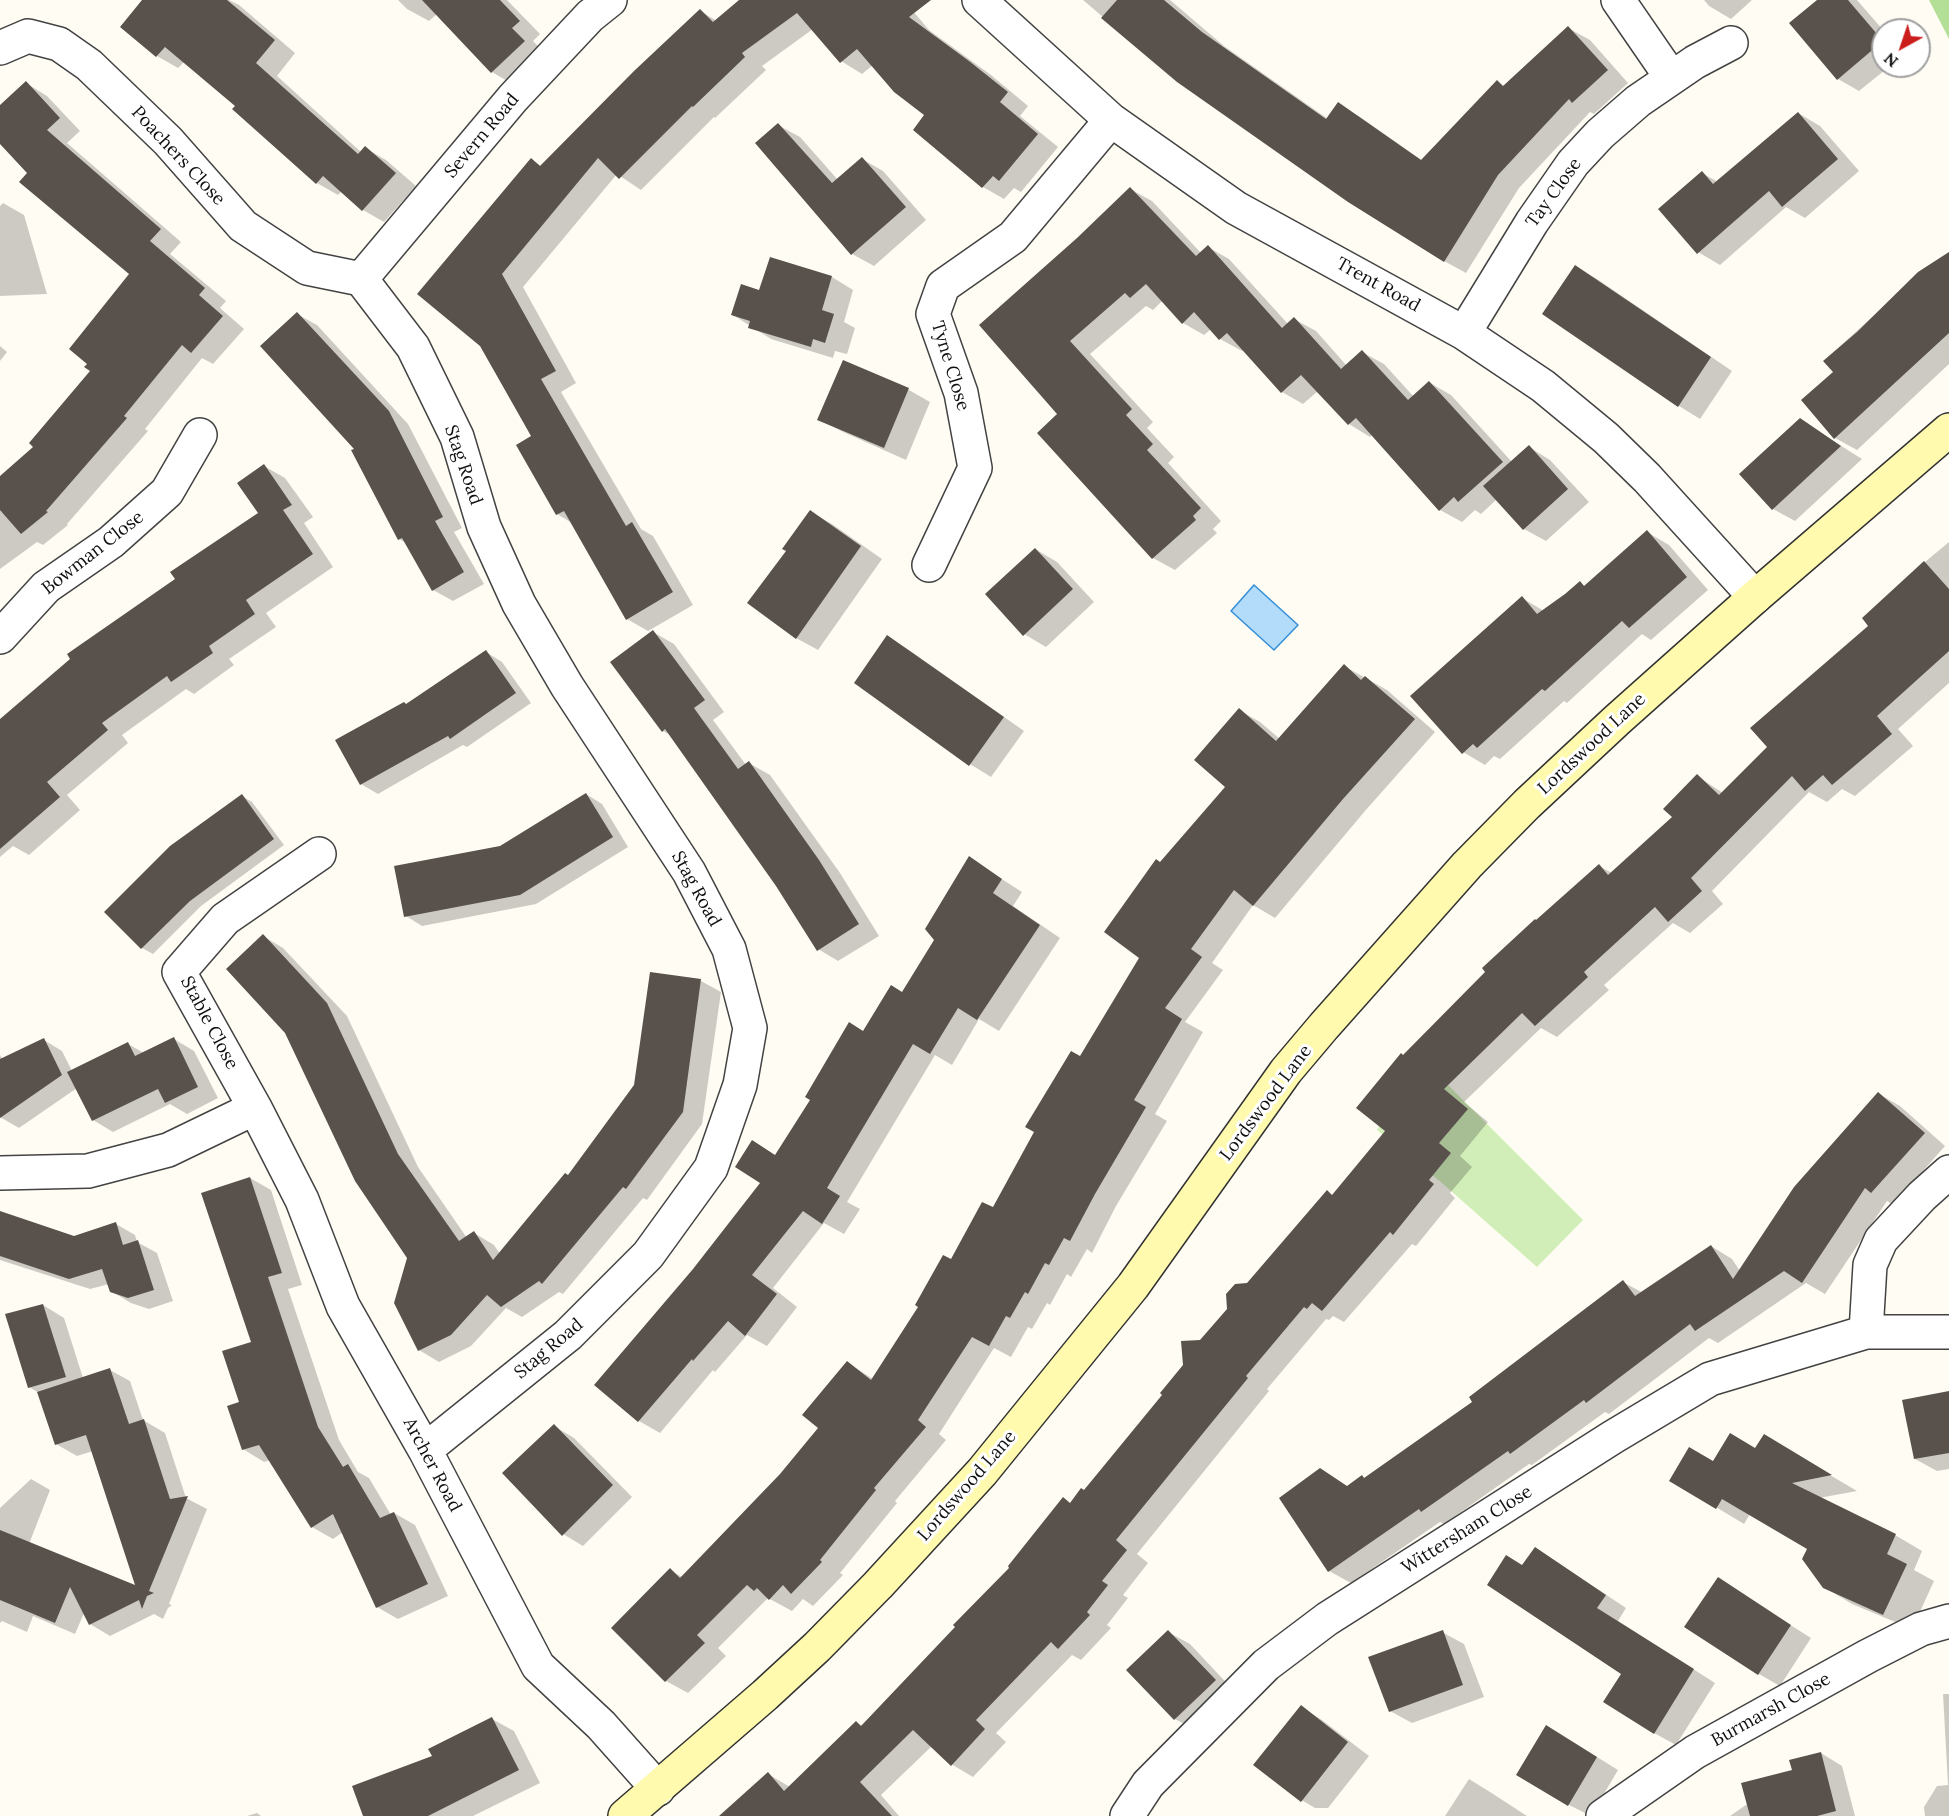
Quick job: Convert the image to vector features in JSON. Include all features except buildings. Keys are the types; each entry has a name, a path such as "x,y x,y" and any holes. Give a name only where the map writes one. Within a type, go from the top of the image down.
{"street":[{"name":"Trent Road","path":"979,0 1111,120 1236,208 1464,333 1543,386 1623,454 1755,597"},
{"path":"1618,0 1671,77"},
{"name":"Severn Road","path":"361,279 592,5"},
{"name":"Poachers Close","path":"0,48 28,36 59,44 89,65 168,141 243,226 307,268 361,279"},
{"name":"Tay Close","path":"1464,333 1532,222 1573,163 1621,115 1671,77 1731,42"},
{"name":"Tyne Close","path":"929,565 975,468 961,393 933,314 944,286 1013,237 1111,120"},
{"name":"Stag Road","path":"361,279 413,347 448,417 457,437 484,527 519,604 567,686 689,872 729,949 750,1028 740,1085 711,1168 648,1255 568,1335 425,1449"},
{"name":"Lordswood Lane","path":"625,1816 826,1639 975,1479 1133,1286 1287,1071 1467,864 1571,763 1755,597 1949,430"},
{"name":"Bowman Close","path":"0,637 46,587 111,542 167,492 200,435"},
{"name":"Stable Close","path":"255,1108 179,972 225,919 319,854"},
{"path":"0,1173 88,1171 168,1150 255,1108"},
{"name":"Archer Road","path":"255,1108 302,1200 343,1306 425,1449 538,1666 601,1725 658,1789"},
{"path":"1866,1332 1870,1264 1881,1240 1922,1196 1949,1172"},
{"name":"Wittersham Close","path":"1127,1816 1148,1784 1266,1665 1327,1619 1613,1437 1710,1379 1866,1332 1949,1332"},
{"name":"Burmarsh Close","path":"1603,1816 1695,1752 1868,1656 1921,1629 1949,1621"}],"green space":[{"path":"1929,0 1949,0 1949,39"},
{"path":"1434,1071 1583,1220 1537,1267 1442,1183 1377,1130 1379,1126 1429,1168 1437,1170 1451,1153 1439,1143 1429,1077"}],"water":[{"path":"1254,585 1298,625 1274,650 1231,611"}]}
